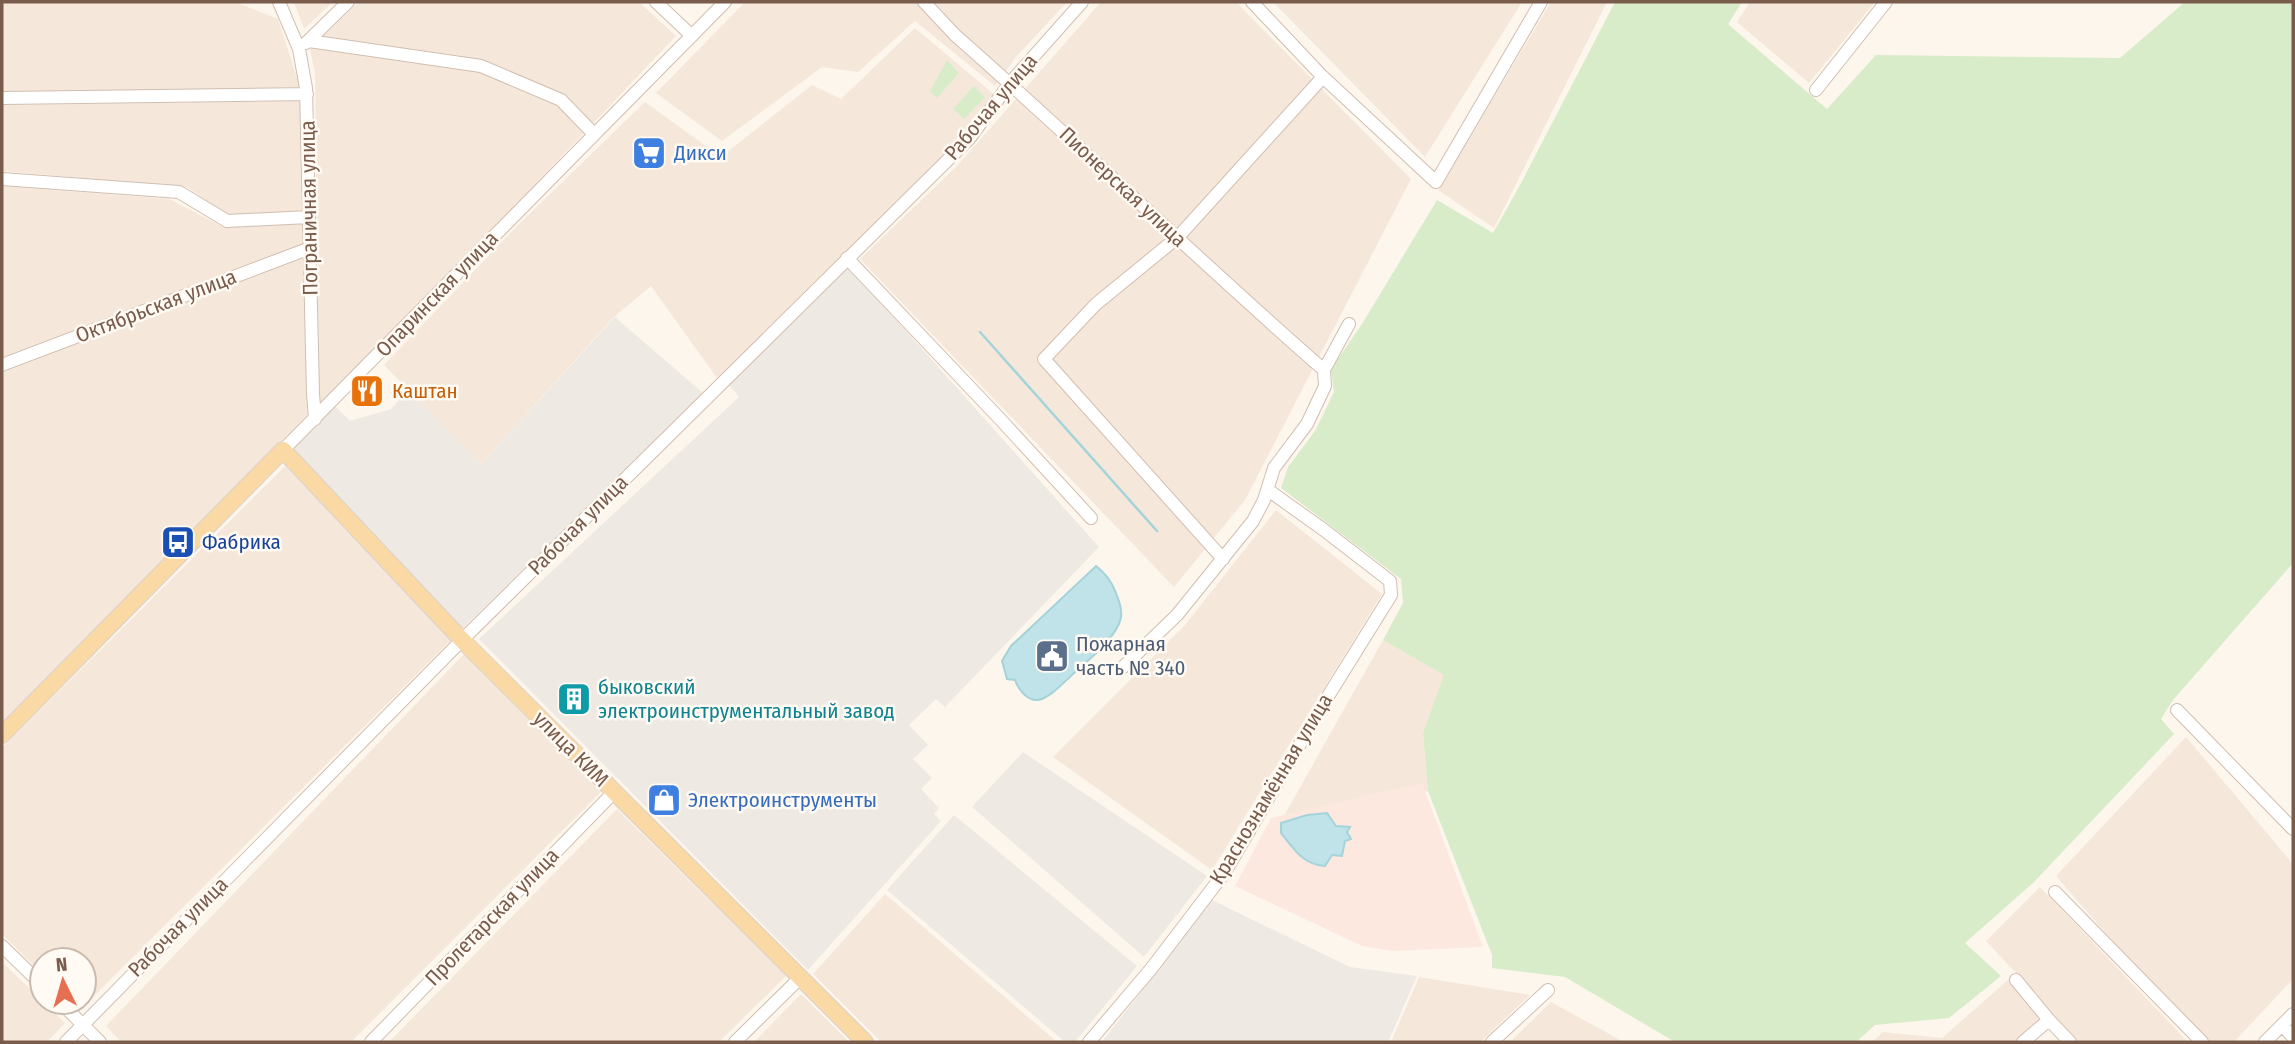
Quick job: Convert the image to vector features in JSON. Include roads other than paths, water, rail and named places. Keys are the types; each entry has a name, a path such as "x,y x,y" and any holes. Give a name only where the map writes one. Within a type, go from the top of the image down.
{"main road":[{"name":"улица КИМ","path":"283,450 462,640 866,1042"},
{"name":"Опаринская улица","path":"2,735 283,450"}],"street":[{"name":"Пограничная улица","path":"278,2 304,45 315,419"},
{"path":"304,45 348,2"},
{"path":"656,2 692,36"},
{"name":"Опаринская улица","path":"283,450 725,2"},
{"name":"Пионерская улица","path":"924,2 955,35 1324,370"},
{"name":"Рабочая улица","path":"66,1042 462,640 969,139 1010,83 1082,2"},
{"path":"1252,2 1323,76 1436,182 1541,2"},
{"path":"1816,90 1886,2"},
{"path":"304,45 481,66 561,100 594,134"},
{"path":"1223,559 1044,359 1096,304 1178,237 1323,76"},
{"path":"2,98 307,94"},
{"path":"2,179 179,191 227,221 309,217"},
{"name":"Октябрьская улица","path":"2,365 310,248"},
{"path":"848,258 1002,420 1090,518"},
{"path":"1122,668 1177,615 1253,521 1268,490 1274,468 1307,424 1325,386 1324,370 1349,324"},
{"name":"Краснознамённая улица","path":"1089,1042 1151,969 1225,872 1391,595 1390,581 1268,490"},
{"path":"2177,710 2293,829"},
{"name":"Пролетарская улица","path":"371,1042 614,792"},
{"path":"2055,892 2202,1042"},
{"path":"2,946 28,971"},
{"path":"736,1042 801,977"},
{"path":"2016,980 2070,1042"},
{"path":"1492,1042 1548,990"},
{"path":"2265,1042 2293,1014"},
{"path":"75,1016 100,1042"},
{"path":"2023,1042 2049,1020"},
{"path":"2282,1025 2293,1037"}],"water":[{"path":"1096,566 1109,579 1118,599 1121,611 1119,624 1101,648 1057,689 1043,699 1030,699 1021,691 1015,680 1007,679 1002,661 1011,646"},
{"path":"1327,813 1336,826 1350,827 1347,832 1351,839 1345,841 1342,856 1332,855 1325,866 1311,863 1300,855 1281,833 1281,823 1307,815"}],"waterway":[{"path":"980,332 1157,531"}],"place":[{"name":"Дикси","path":"649,153"},
{"name":"Каштан","path":"367,391"},
{"name":"Фабрика","path":"178,542"},
{"name":"Пожарная часть № 340","path":"1052,656"},
{"name":"быковский электроинструментальный завод","path":"574,699"},
{"name":"Электроинструменты","path":"664,800"}]}
